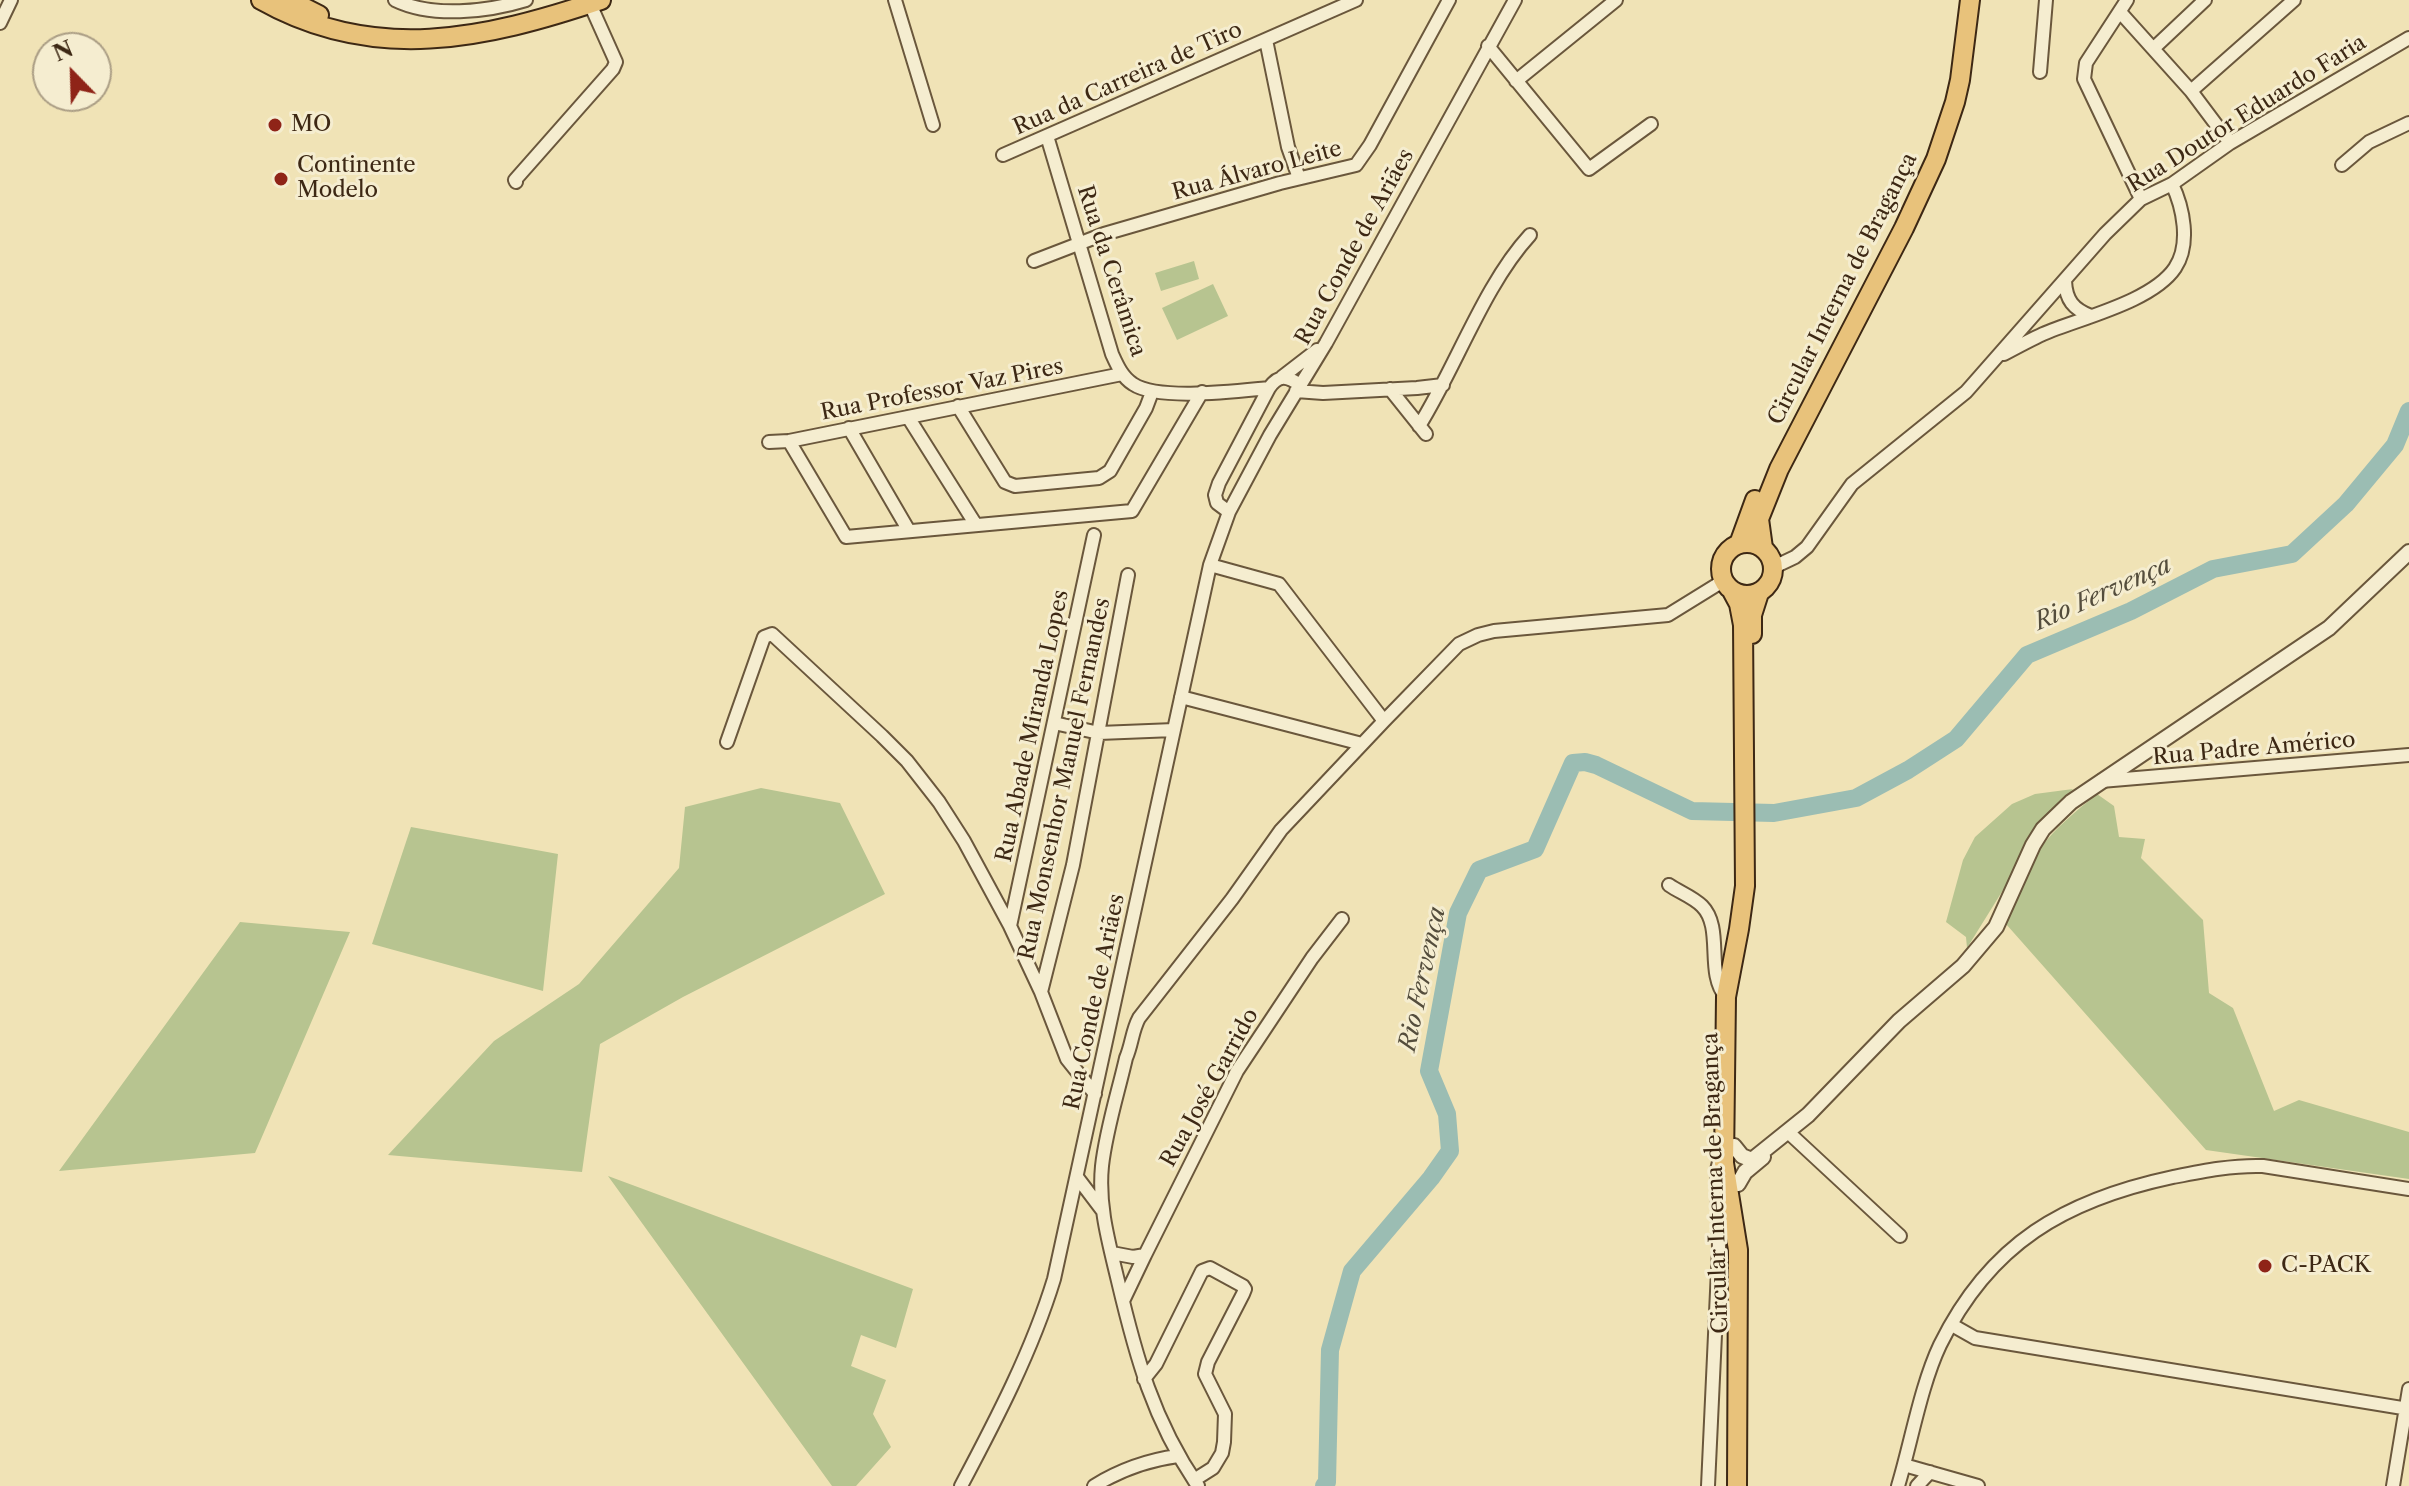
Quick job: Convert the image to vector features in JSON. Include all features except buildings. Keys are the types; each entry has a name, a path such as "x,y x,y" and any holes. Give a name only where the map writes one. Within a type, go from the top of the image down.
{"main road":[{"path":"261,0 306,22 391,40 468,36 513,27 596,2"},
{"path":"289,0 315,14 423,39"},
{"name":"Circular Interna de Bragança","path":"1739,544 1763,482 1873,275 1926,166 1950,94 1964,0"},
{"name":"Circular Interna de Bragança","path":"1763,548 1759,519 1779,469 1904,228 1936,159 1960,80 1970,0"},
{"path":"1739,544 1763,548 1769,553 1774,567 1769,585 1759,593 1745,596 1728,586 1721,572 1725,555 1739,544"},
{"name":"Circular Interna de Bragança","path":"1728,586 1739,604 1743,625 1748,749"},
{"name":"Circular Interna de Bragança","path":"1746,1486 1747,1238 1729,1152 1733,1002 1750,908 1748,749 1752,615 1759,593"},
{"name":"Circular Interna de Bragança","path":"1737,1486 1738,1250 1729,1152 1726,997 1748,865"}],"street":[{"path":"0,23 11,0"},
{"path":"395,0 405,5 448,11 492,9 526,0"},
{"name":"Rua da Carreira de Tiro","path":"1003,155 1356,0"},
{"name":"Rua Álvaro Leite","path":"1034,261 1079,242 1299,178 1348,168 1361,161 1449,0"},
{"name":"Rua Conde de Ariães","path":"961,1486 1024,1358 1054,1279 1210,565 1229,512 1515,0"},
{"path":"1516,81 1616,0"},
{"path":"2040,72 2046,0"},
{"path":"2127,0 2086,63 2084,79 2141,199"},
{"path":"2154,48 2205,0"},
{"path":"2191,91 2294,0"},
{"path":"898,1 933,125"},
{"path":"516,182 613,69 616,62 596,2"},
{"path":"2120,12 2191,91 2230,143"},
{"name":"Rua Doutor Eduardo Faria","path":"1774,567 1807,547 1852,484 1966,392 2105,234 2141,199 2172,184 2230,143 2409,38"},
{"path":"1266,40 1288,147 1299,178"},
{"path":"1488,46 1589,169 1651,124"},
{"path":"2342,165 2369,142 2409,123"},
{"name":"Rua da Cerâmica","path":"1047,136 1112,354 1122,374 1130,382 1152,392"},
{"path":"1998,357 2042,335 2148,291 2175,268 2181,254 2183,219 2172,184"},
{"path":"1390,389 1423,430 1443,385 1501,276 1530,235"},
{"path":"2065,281 2070,302 2077,310 2091,316"},
{"path":"1229,512 1217,503 1215,495 1219,483 1274,381 1326,343"},
{"name":"Rua Professor Vaz Pires","path":"769,442 789,441 1122,374"},
{"path":"1282,377 1288,377 1297,390"},
{"path":"958,406 1005,482 1015,486 1099,478 1110,471 1152,392 1297,390 1323,393 1443,385"},
{"path":"1271,391 1284,410"},
{"path":"789,441 846,537 1132,511 1202,392"},
{"path":"908,417 976,525"},
{"path":"849,428 909,531"},
{"name":"Rua Abade Miranda Lopes","path":"1010,926 1094,535"},
{"path":"1708,1486 1719,1248 1717,1165 1729,1152 1752,1160 1770,1147 1808,1115 1899,1021 1963,966 1996,927 2043,829 2071,802 2329,628 2409,552"},
{"path":"1210,565 1279,584 1384,721"},
{"name":"Rua Monsenhor Manuel Fernandes","path":"1041,992 1073,865 1128,575"},
{"path":"1144,1379 1156,1364 1202,1271 1210,1268 1243,1286 1243,1294 1208,1362 1205,1374 1225,1414 1222,1453 1213,1468 1196,1483 1156,1414 1144,1379 1123,1301 1102,1210 1102,1164 1126,1058 1139,1018 1215,922 1281,830 1459,644 1478,635 1659,616 1728,586"},
{"path":"727,742 764,637 772,634 907,761 939,802 1010,926 1041,992 1067,1059 1095,1094"},
{"path":"1181,697 1362,744"},
{"path":"1054,723 1099,733 1174,730"},
{"name":"Rua Padre Américo","path":"2101,781 2409,755"},
{"path":"1669,885 1707,913 1717,984 1726,997"},
{"name":"Rua José Garrido","path":"1123,1301 1237,1071 1312,958 1342,919"},
{"path":"1110,1029 1133,1031"},
{"path":"1105,1052 1126,1058"},
{"path":"1788,1132 1900,1236"},
{"path":"1738,1184 1745,1172 1763,1158 1770,1147"},
{"path":"1081,1157 1102,1164"},
{"path":"1898,1486 1939,1347 1989,1270 2053,1218 2128,1187 2243,1165 2409,1189"},
{"path":"1077,1177 1102,1210"},
{"path":"1112,1253 1133,1257 1145,1255"},
{"path":"1952,1325 1975,1338 2407,1408"},
{"path":"2393,1486 2409,1389"},
{"path":"1094,1486 1139,1464 1178,1456"},
{"path":"1904,1465 1978,1486"},
{"path":"1917,1486 1930,1472"}],"green space":[{"path":"1194,261 1199,279 1161,291 1155,273"},
{"path":"1213,284 1228,316 1177,340 1162,308"},
{"path":"761,788 840,803 885,894 683,997 600,1044 582,1172 388,1155 494,1041 579,984 679,868 685,807"},
{"path":"2073,789 2028,839 2008,882 1967,948 1966,937 1946,922 1963,860 1975,837 2012,804 2035,794"},
{"path":"2097,794 2114,806 2119,837 2145,839 2141,858 2203,920 2209,993 2233,1008 2274,1111 2299,1100 2409,1132 2409,1179 2206,1150 2006,924 2039,850 2059,827"},
{"path":"411,827 558,854 543,991 372,944"},
{"path":"240,922 350,932 255,1153 59,1171"},
{"path":"608,1176 913,1289 896,1348 861,1335 851,1366 886,1380 873,1414 891,1447 856,1486 832,1486"}],"waterway":[{"name":"Rio Fervença","path":"1324,1486 1327,1482 1330,1350 1352,1271 1450,1151 1447,1114 1429,1071 1458,913 1479,870 1535,849 1573,763 1596,765 1692,811 1774,813 1856,798 1956,739 2027,655 2131,611 2213,569 2292,554 2346,504 2395,445 2409,411"}],"place":[{"name":"MO","path":"275,125"},
{"name":"Continente Modelo","path":"281,179"},
{"name":"C-PACK","path":"2265,1266"}]}
